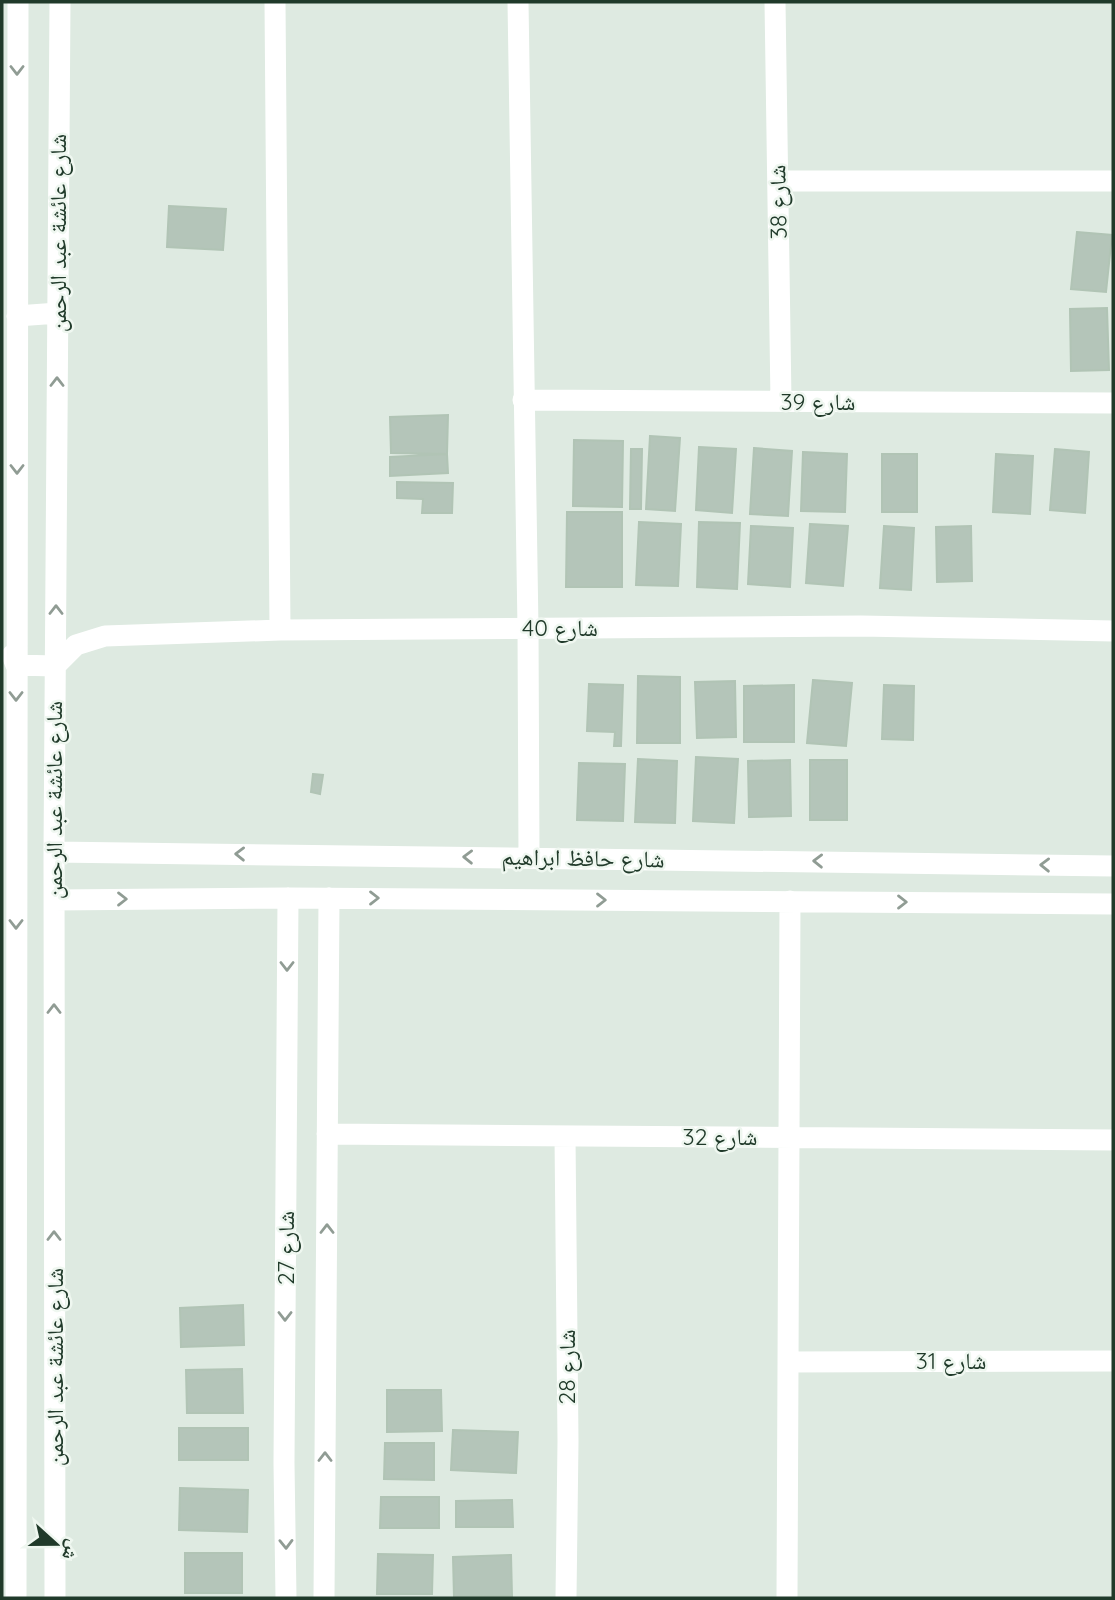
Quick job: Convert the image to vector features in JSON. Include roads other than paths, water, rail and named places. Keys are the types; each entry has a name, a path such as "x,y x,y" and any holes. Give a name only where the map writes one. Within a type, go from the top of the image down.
{"street":[{"name":"شارع عائشة عبد الرحمن","path":"16,1598 15,1306 8,1143 16,665 9,419 17,316 18,2"},
{"name":"شارع عائشة عبد الرحمن","path":"55,1598 54,852 60,2"},
{"path":"275,2 280,630"},
{"path":"518,2 529,857"},
{"name":"شارع 38","path":"775,2 781,401"},
{"path":"778,181 1113,181"},
{"path":"17,316 58,313"},
{"name":"شارع 39","path":"523,400 1113,403"},
{"name":"شارع 40","path":"55,666 76,645 105,636 280,630 870,626 1113,631"},
{"path":"2,630 16,665 55,666"},
{"name":"شارع حافظ ابراهيم","path":"54,852 1113,866"},
{"name":"شارع 27","path":"286,1598 288,898"},
{"name":"شارع حافظ ابراهيم","path":"54,900 329,898 1113,904"},
{"name":"شارع 27","path":"324,1598 329,898"},
{"path":"787,1598 790,901"},
{"name":"شارع 32","path":"327,1134 1113,1140"},
{"name":"شارع 28","path":"565,1136 568,1441 566,1598"},
{"path":"15,1306 54,1306"},
{"name":"شارع 31","path":"788,1362 1113,1361"}]}
